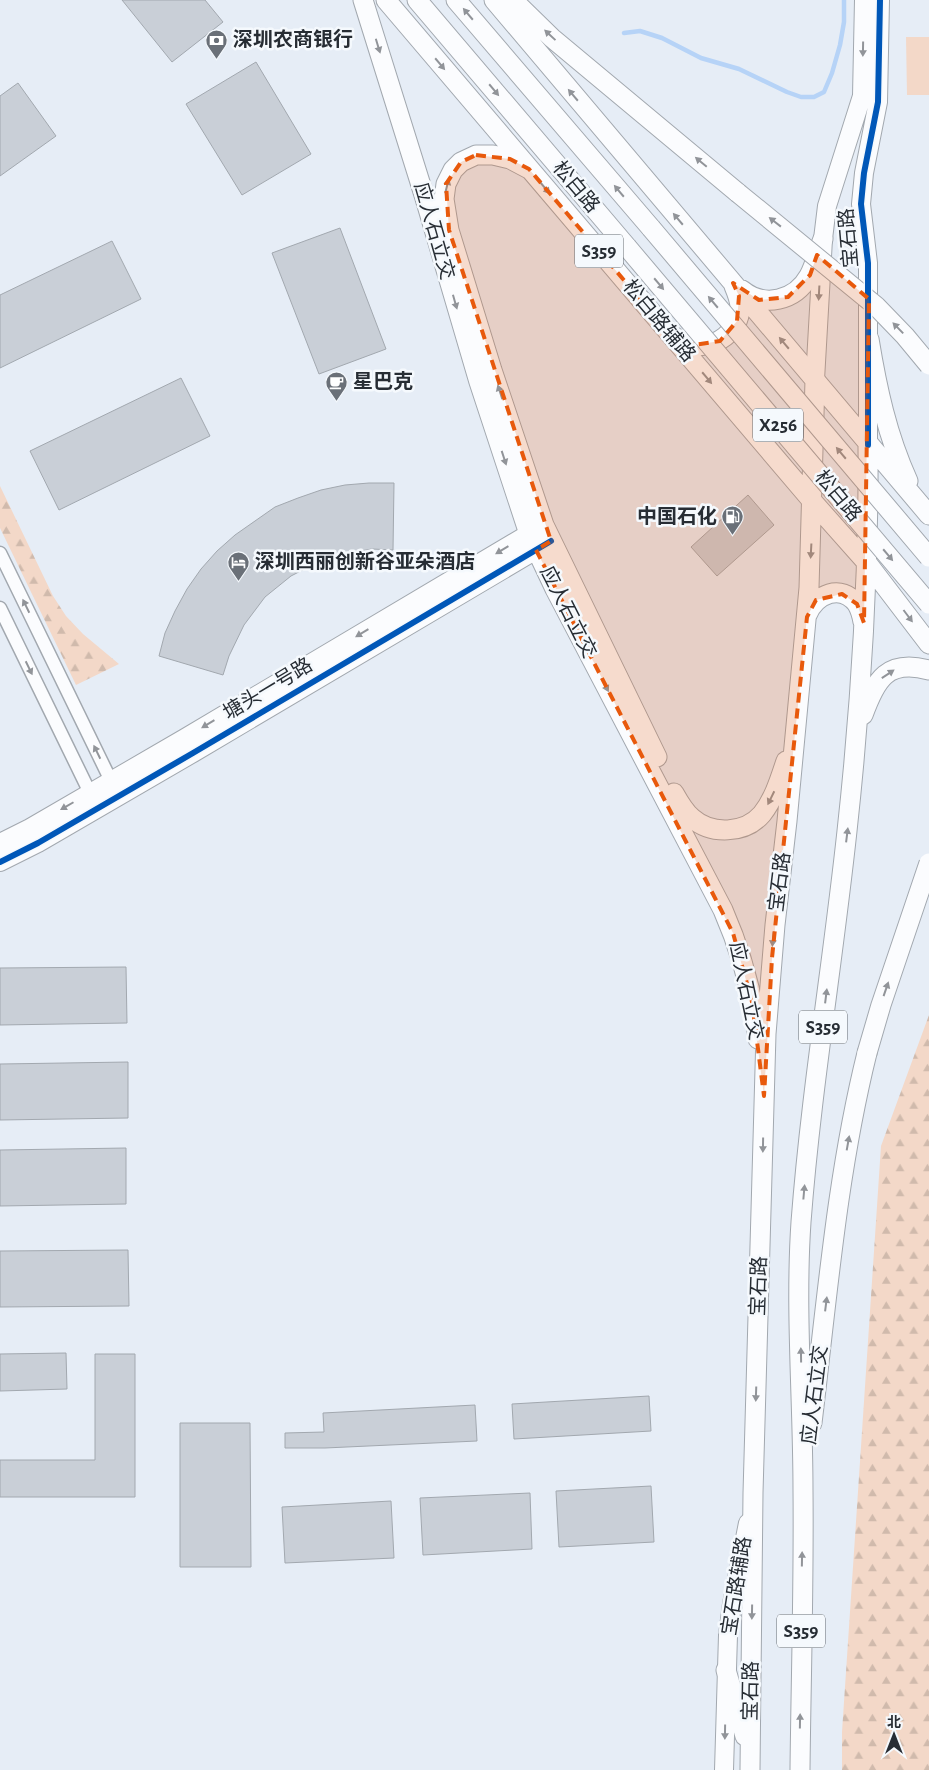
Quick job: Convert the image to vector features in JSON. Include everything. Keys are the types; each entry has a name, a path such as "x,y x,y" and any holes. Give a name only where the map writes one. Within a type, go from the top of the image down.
{"main road":[{"name":"应人石立交","path":"363,0 424,195 478,382 540,537 733,933 742,960 752,1002 764,1096"},
{"name":"松白路辅路","path":"386,0 813,502 868,564 929,644"},
{"name":"松白路","path":"417,0 929,604"},
{"name":"松白路","path":"456,0 929,557"},
{"path":"494,0 929,515"},
{"path":"513,0 552,38 876,306 905,336 929,365"},
{"path":"529,168 510,159 493,155 476,156 461,162 452,170 446,184 444,198 449,230 540,537 678,800 696,821 712,829 725,830 744,826 761,815 776,787 791,745 797,718"},
{"path":"733,283 749,296 759,300 774,301 788,296 802,286 810,275 822,239"},
{"path":"670,334 694,345 707,345 720,340 730,332 737,322 740,309 739,296 733,283"},
{"path":"869,339 885,423 898,460 917,501"},
{"name":"宝石路","path":"750,1763 753,1494 764,1096 769,987 807,617 813,502 815,380"},
{"name":"宝石路","path":"800,1770 803,1491 799,1291 801,1228 807,1146 847,833 857,730 868,564 868,445"},
{"path":"807,617 816,600 824,595 833,593 842,594 857,604 864,623"},
{"path":"857,730 868,699 877,683 888,672 901,667 916,666 929,670"},
{"name":"应人石立交","path":"803,1491 843,1169 857,1092 881,1005 929,863"},
{"path":"726,1670 750,1763"}],"street":[{"name":"宝石路","path":"815,380 822,239 830,198 862,96 864,0"},
{"name":"宝石路","path":"868,445 868,263 861,204 864,173 878,102 880,0"},
{"name":"塘头一号路","path":"0,862 94,800 540,537"},
{"path":"0,553 114,788"},
{"path":"0,608 94,800"},
{"name":"塘头一号路","path":"0,844 94,800"},
{"name":"宝石路辅路","path":"724,1770 728,1635 753,1494"}],"highlighted area":[{"path":"476,155 510,159 529,169 670,334 694,345 720,341 737,321 739,296 733,283 759,300 788,297 810,275 817,255 869,299 864,623 857,604 842,594 816,600 807,617 772,958 764,1096 752,1002 733,933 536,550 551,541 449,230 446,184 461,162"}],"green space":[{"path":"906,37 929,37 929,95 907,95"},
{"path":"0,486 53,596 66,616 83,634 119,664 76,685 0,528"},
{"path":"929,1015 929,1770 842,1770 842,1732 881,1146"}],"building":[{"path":"122,0 205,0 223,22 172,62"},
{"path":"256,62 311,154 242,195 186,104"},
{"path":"18,83 56,136 0,176 0,96"},
{"path":"340,228 386,349 319,374 272,253"},
{"path":"112,241 141,299 0,368 0,295"},
{"path":"181,378 210,436 59,510 30,451"},
{"name":"深圳西丽创新谷亚朵酒店","path":"369,483 394,483 393,550 372,549 338,555 322,560 291,576 265,597 244,625 229,656 223,675 159,656 165,633 187,589 217,551 235,535 275,507 298,498 321,490"},
{"name":"中国石化","path":"748,495 774,525 717,576 691,547"},
{"path":"126,967 127,1023 0,1025 0,968"},
{"path":"128,1062 128,1118 0,1120 0,1064"},
{"path":"126,1148 126,1204 0,1206 0,1150"},
{"path":"128,1250 129,1306 0,1307 0,1251"},
{"path":"66,1353 67,1389 0,1391 0,1354"},
{"path":"95,1354 135,1354 135,1497 0,1497 0,1460 95,1460"},
{"path":"649,1396 651,1431 514,1439 512,1404"},
{"path":"475,1405 477,1441 285,1448 285,1433 324,1432 323,1413"},
{"path":"180,1423 250,1423 251,1567 180,1567"},
{"path":"651,1486 654,1542 559,1547 556,1491"},
{"path":"530,1493 532,1549 423,1555 420,1498"},
{"path":"391,1501 394,1558 285,1563 282,1507"}],"waterway":[{"path":"624,33 640,31 662,38 701,58 739,69 787,92 801,97 814,97 824,92 832,73 844,22 844,0"}],"cycle path":[{"path":"868,445 868,263 861,204 864,173 878,102 880,0"},
{"path":"0,862 38,843 193,753 551,541"}],"place":[{"name":"深圳农商银行","path":"217,59"},
{"name":"星巴克","path":"337,401"},
{"name":"中国石化","path":"733,536"},
{"name":"深圳西丽创新谷亚朵酒店","path":"239,581"}]}
